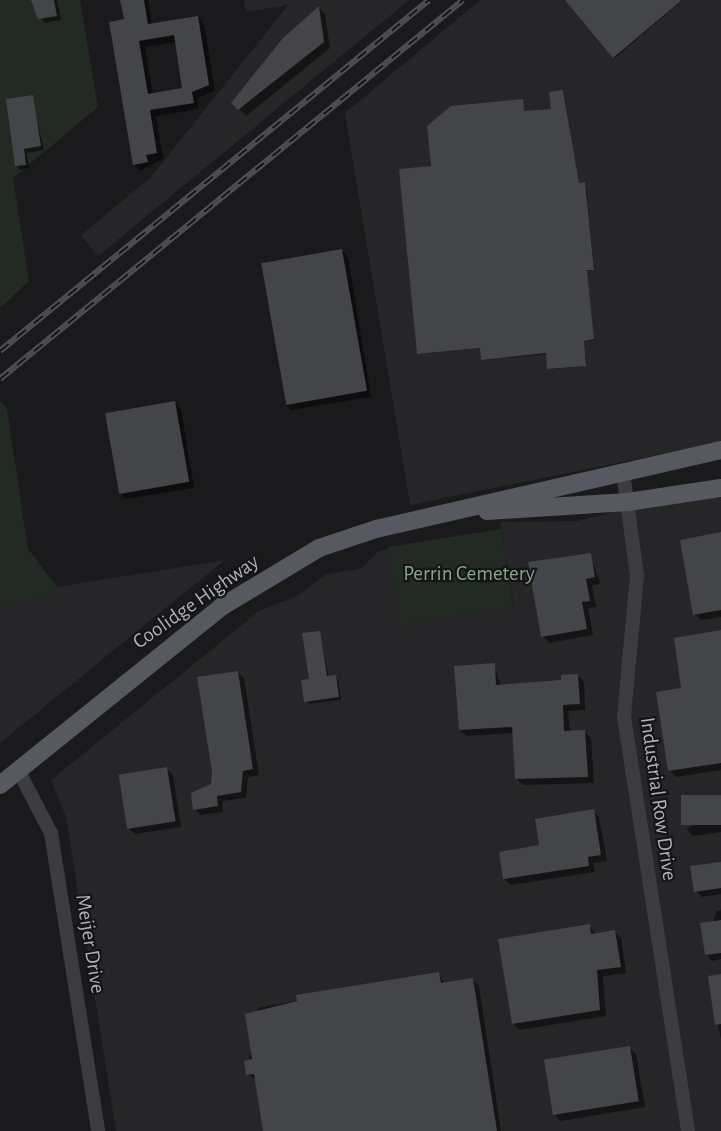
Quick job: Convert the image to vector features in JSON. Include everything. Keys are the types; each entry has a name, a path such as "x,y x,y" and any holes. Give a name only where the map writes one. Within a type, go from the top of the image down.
{"main road":[{"name":"Coolidge Highway","path":"0,785 220,607 301,558 362,533 721,450"},
{"name":"Coolidge Highway","path":"449,514 628,502 721,488"}],"street":[{"name":"Industrial Row Drive","path":"623,472 637,576 624,717 688,1131"},
{"name":"Meijer Drive","path":"18,770 51,833 98,1131"}],"shaded area":[{"path":"244,0 409,0 98,256 81,235 151,177 288,5 246,12"},
{"path":"480,0 721,0 721,442 410,505 345,113"},
{"path":"721,493 721,1131 116,1131 66,817 51,780 259,611 295,597 325,575 362,568 378,552 388,549 401,623 514,607 500,522 577,521 654,502"},
{"path":"225,560 0,743 0,606 58,596 57,587"}],"green space":[{"path":"0,0 80,0 98,107 13,178 29,281 0,308"},
{"path":"0,400 7,409 28,549 57,587 58,596 0,606"},
{"name":"Perrin Cemetery","path":"501,529 513,607 400,625 387,547"}],"building":[{"path":"31,0 54,0 57,16 38,19"},
{"path":"120,0 144,0 148,24 198,16 209,85 192,92 194,103 150,110 157,153 146,155 148,162 133,165 109,22 124,19","holes":["174,35 182,88 148,94 139,41"]},
{"path":"565,0 682,0 613,58"},
{"path":"319,6 324,42 238,110 231,103 283,38"},
{"path":"563,90 579,183 585,182 594,270 587,270 594,339 584,341 586,366 547,369 546,353 481,360 480,348 417,354 399,169 431,166 427,126 451,106 523,99 524,111 551,109 549,92"},
{"path":"33,95 41,146 24,149 26,165 15,166 6,99"},
{"path":"342,249 367,391 286,405 261,263"},
{"path":"175,401 189,482 119,494 105,413"},
{"path":"721,532 721,610 693,615 680,540"},
{"path":"591,553 595,577 586,579 590,601 582,602 587,629 541,637 528,562"},
{"path":"721,630 721,763 668,771 656,692 681,688 674,638"},
{"path":"320,631 327,676 336,675 339,697 304,702 301,680 309,679 302,633"},
{"path":"495,663 496,685 561,680 561,675 578,674 580,704 563,705 564,731 585,730 588,777 515,779 512,727 459,730 454,666"},
{"path":"238,671 253,769 243,771 241,792 217,796 218,806 193,810 191,793 211,784 212,771 197,677"},
{"path":"167,767 176,821 127,829 119,775"},
{"path":"681,795 721,795 721,825 681,825"},
{"path":"594,809 601,855 588,857 589,866 503,879 499,852 539,845 535,819"},
{"path":"721,862 721,888 694,892 690,866"},
{"path":"721,920 721,953 705,955 700,923"},
{"path":"590,924 591,934 615,930 621,967 597,970 600,1010 512,1024 498,939"},
{"path":"439,972 441,983 473,978 497,1131 263,1131 254,1074 246,1075 244,1061 252,1059 245,1014 297,1001 296,995"},
{"path":"721,974 721,1024 715,1025 708,976"},
{"path":"630,1046 639,1101 553,1115 544,1060"}],"railway":[{"path":"0,351 429,0"},
{"path":"0,379 463,0"}]}
